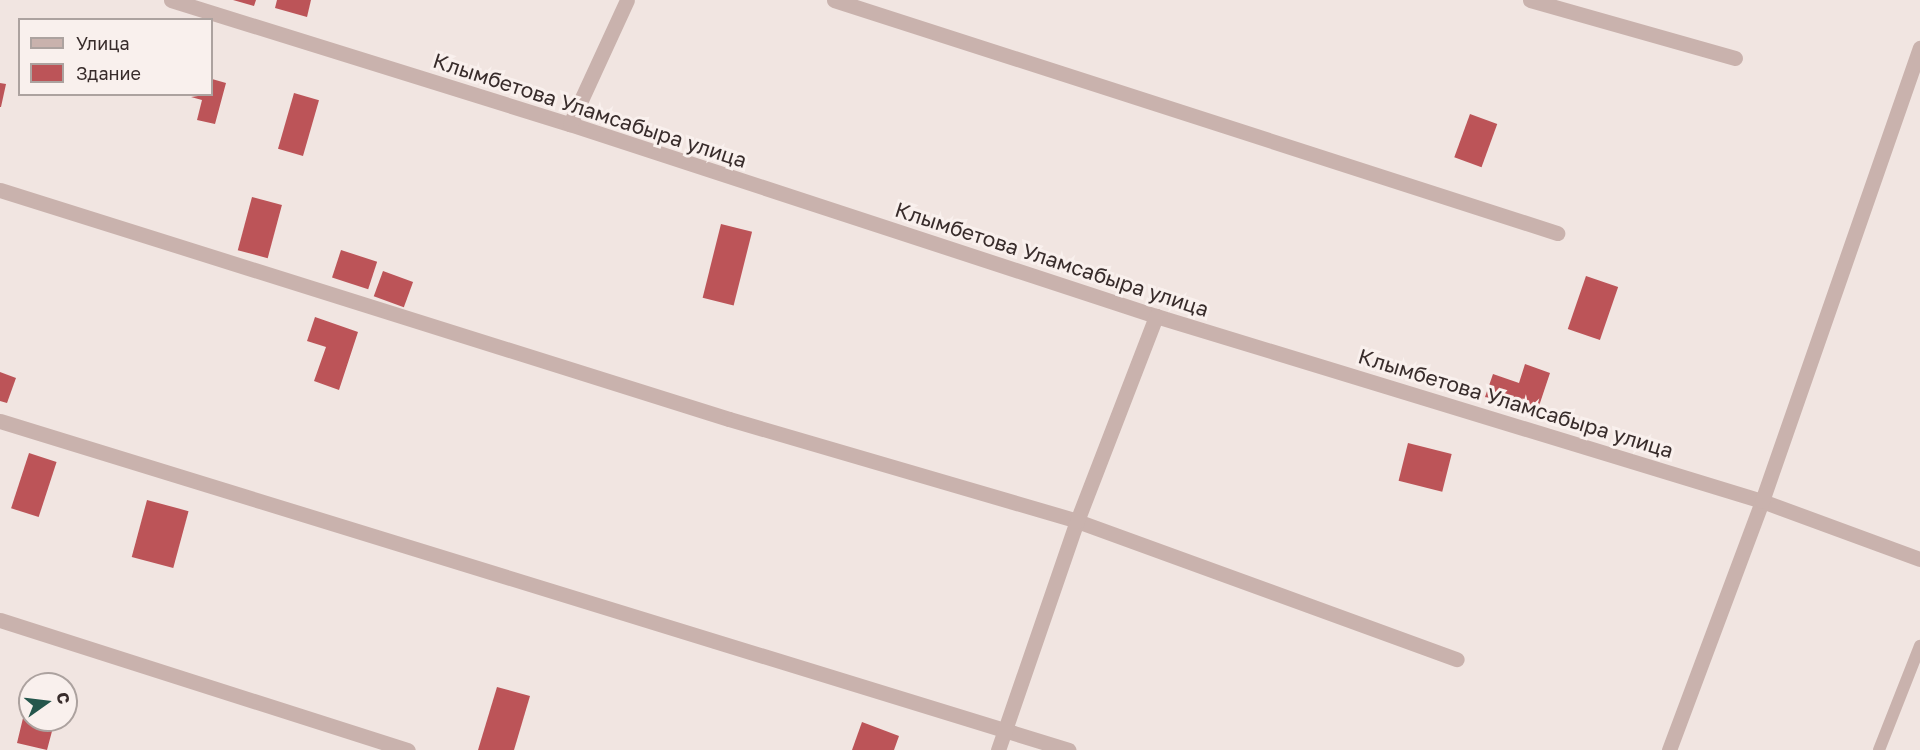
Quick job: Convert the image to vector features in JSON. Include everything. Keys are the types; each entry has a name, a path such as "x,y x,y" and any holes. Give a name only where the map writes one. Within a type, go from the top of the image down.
{"street":[{"name":"Клымбетова Уламсабыра улица","path":"171,0 570,124 1156,316 1762,501 1920,559"},
{"path":"570,124 627,0"},
{"path":"834,0 1557,233"},
{"path":"1530,0 1735,58"},
{"path":"1669,750 1762,501 1920,48"},
{"path":"0,190 729,419 1077,521 1457,659"},
{"path":"998,750 1007,731 1077,521 1156,316"},
{"path":"0,421 1069,750"},
{"path":"0,620 408,750"}],"lane":[{"path":"1879,750 1920,646"}],"building":[{"path":"233,0 256,0 254,6"},
{"path":"277,0 311,0 307,17 275,8"},
{"path":"213,79 226,83 215,124 197,120 202,100 191,97 213,96"},
{"path":"0,83 6,84 1,107 0,107"},
{"path":"294,93 319,100 303,156 278,149"},
{"path":"1470,114 1497,124 1482,167 1454,157"},
{"path":"252,197 282,205 268,258 238,250"},
{"path":"721,224 752,232 734,305 703,298"},
{"path":"341,250 377,262 368,289 332,278"},
{"path":"383,271 413,282 404,307 374,296"},
{"path":"1586,276 1618,287 1600,340 1568,329"},
{"path":"315,317 358,332 339,390 314,381 326,347 307,341"},
{"path":"1525,364 1550,373 1536,415 1485,397 1493,374 1519,383"},
{"path":"0,372 16,378 7,403 0,401"},
{"path":"1408,443 1452,454 1442,492 1399,481"},
{"path":"29,453 57,462 39,517 11,508"},
{"path":"147,500 189,511 173,568 132,557"},
{"path":"497,687 530,696 514,750 478,750"},
{"path":"862,722 899,736 894,750 852,750"},
{"path":"20,732 52,732 47,750 17,743"}]}
